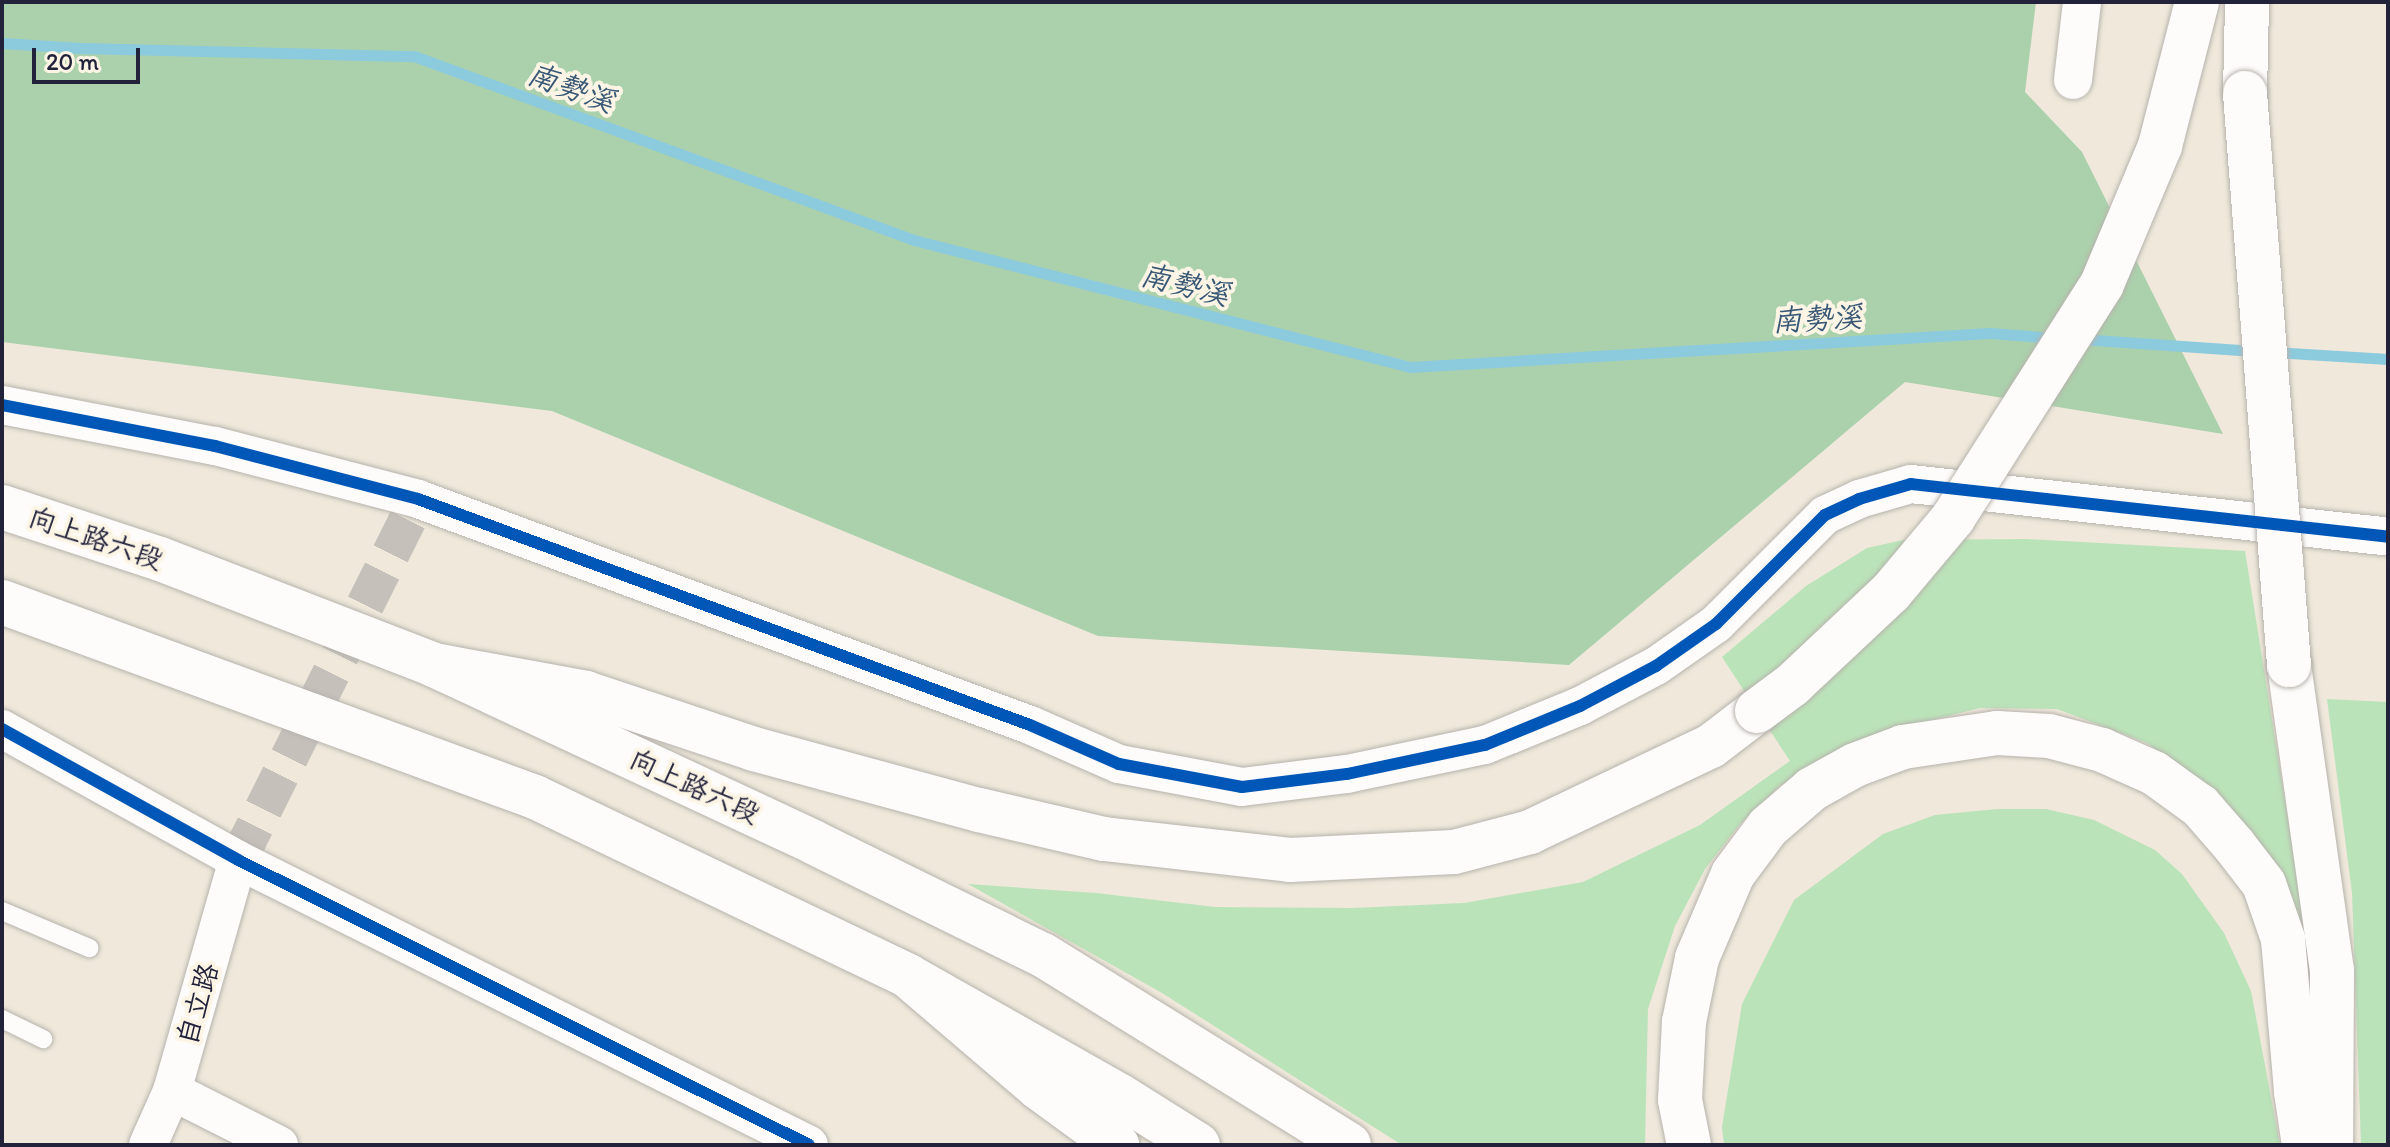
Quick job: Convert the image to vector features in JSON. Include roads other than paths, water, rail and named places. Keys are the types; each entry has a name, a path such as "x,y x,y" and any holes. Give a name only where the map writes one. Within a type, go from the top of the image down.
{"main road":[{"path":"434,665 586,693 754,749 979,810 1104,839 1290,860 1454,852 1530,832 1711,746 1792,685 1891,592 1953,518 2102,284 2160,146 2197,2"},
{"path":"2247,2 2245,93 2289,665 2332,970 2331,1145"},
{"name":"向上路六段","path":"2,507 160,559 434,665 813,842 1043,955 1349,1145"},
{"path":"2,602 535,797 908,976 1120,1096 1198,1145"},
{"path":"1689,1145 1680,1100 1684,1022 1697,958 1733,874 1750,851 1768,827 1812,789 1855,765 1903,747 1997,733 2049,736 2102,750 2154,773 2200,806 2264,884 2283,939 2296,1092 2304,1145"},
{"path":"908,976 1039,1088 1117,1145"}],"street":[{"path":"2073,80 2082,2"},
{"path":"2,405 215,446 418,499 1030,725 1119,764 1242,787 1347,774 1485,745 1580,706 1656,666 1716,624 1825,515 1859,499 1911,484 2388,537"},
{"path":"2,729 238,860 809,1145"},
{"name":"自立路","path":"148,1145 172,1091 238,860"},
{"path":"172,1091 279,1145"}],"lane":[{"path":"2,911 89,948"},
{"path":"2,1019 43,1039"}],"waterway":[{"name":"南勢溪","path":"2,43 81,48 414,56 914,240 1410,367 1990,333 2055,338"},
{"name":"南勢溪","path":"2080,339 2255,351"},
{"name":"南勢溪","path":"2272,352 2388,359"}],"tunnel":[{"path":"238,860 418,499"}]}
